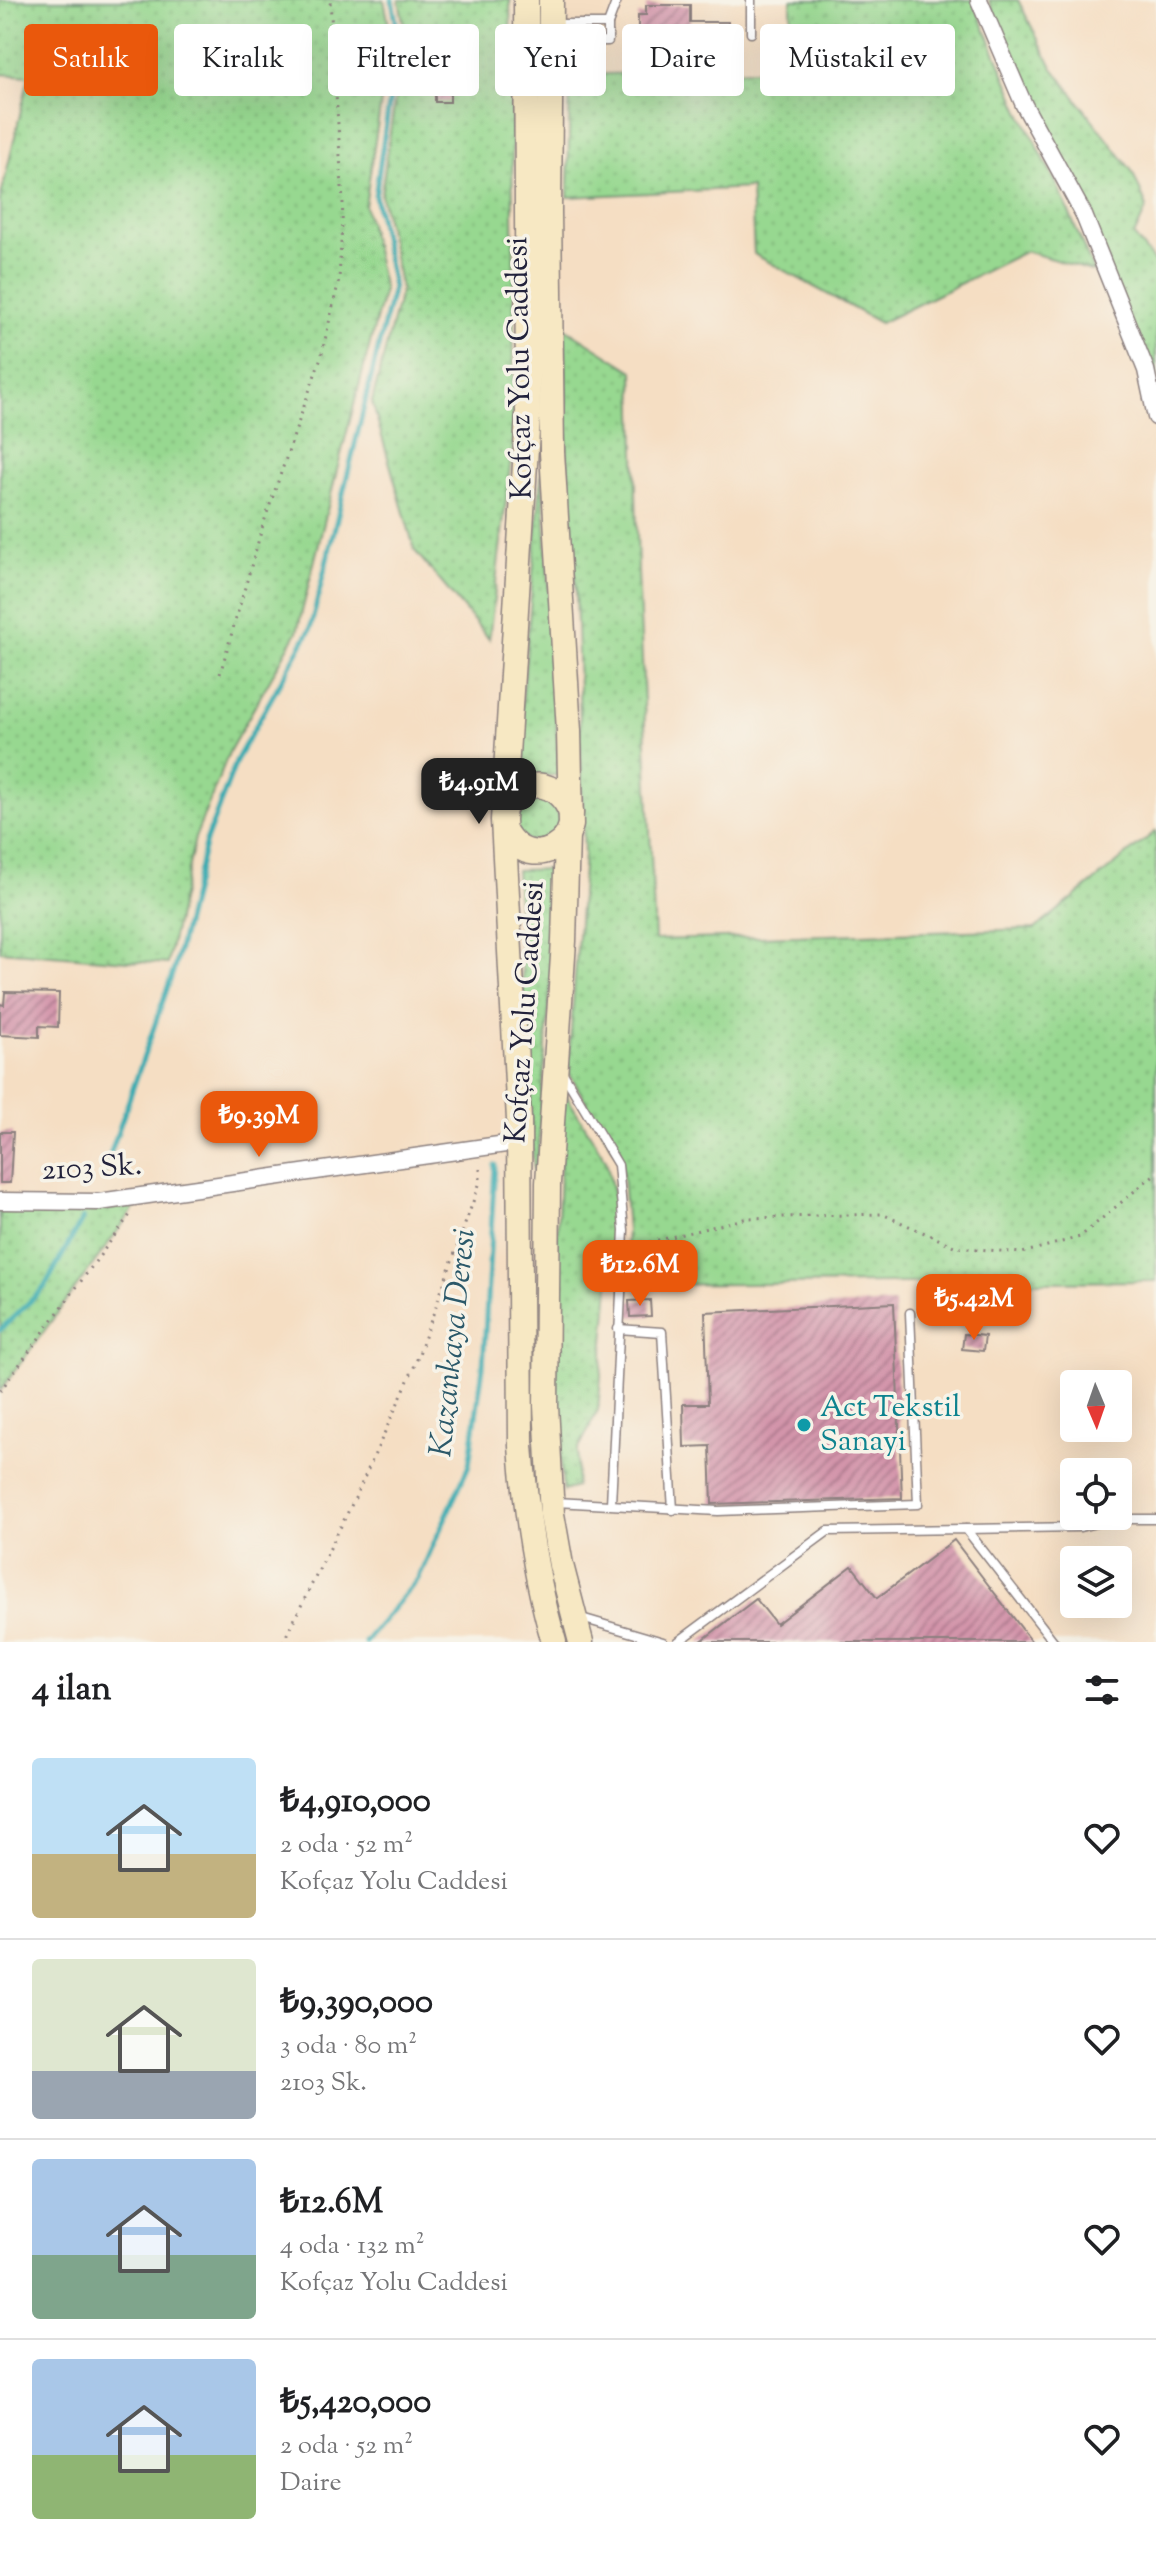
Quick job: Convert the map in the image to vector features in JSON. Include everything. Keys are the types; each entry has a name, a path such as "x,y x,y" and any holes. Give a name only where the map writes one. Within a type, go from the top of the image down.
{"main road":[{"name":"Kofçaz Yolu Caddesi","path":"526,0 528,415 504,820 520,1142 520,1400 524,1498 533,1562 554,1642"},
{"name":"Kofçaz Yolu Caddesi","path":"551,22 549,211 552,452 564,628 569,825 546,1235 546,1406 551,1502 561,1565 581,1642"},
{"path":"537,785 549,787 567,802 569,825 560,845 550,851 538,854 517,847 509,840 504,820 517,792 537,785"}],"street":[{"path":"979,0 1024,105 1083,213 1146,370 1156,417"},
{"name":"2103 Sk.","path":"0,1201 99,1202 520,1142"}],"lane":[{"path":"551,22 608,41 608,24 617,0"},
{"path":"751,0 751,33"},
{"path":"551,22 608,24"},
{"path":"555,1060 618,1165 624,1230 611,1504"},
{"path":"551,1502 718,1511 918,1504 910,1313"},
{"path":"618,1329 662,1332 673,1510"},
{"path":"678,1642 828,1531 1080,1527 1113,1519 1156,1519"},
{"path":"966,1529 1054,1642"},
{"path":"574,1616 660,1642"}],"path":[{"path":"220,674 263,525 321,357 339,280 343,203 330,0"},
{"path":"283,1642 356,1496 415,1365 480,1182 479,1148"},
{"path":"623,1248 748,1218 882,1214 956,1247 1022,1253 1080,1237 1156,1173"},
{"path":"0,1391 143,1196"}],"green space":[{"path":"0,0 384,0 389,24 328,24 328,96 382,96 365,206 384,290 297,632 230,750 195,838 167,964 0,951 0,200 24,96 158,96 158,24 24,24 24,76 0,74"},
{"path":"399,0 510,0 510,24 495,24 495,96 511,96 513,443 489,639 415,551 372,402 401,289 381,195 395,96 479,96 479,24 404,24"},
{"path":"791,0 973,0 1094,272 1026,251 880,323 754,254 751,188 568,197 570,96 606,96 606,74 622,74 622,96 744,96 744,70 760,70 760,96 955,96 955,24 791,24"},
{"path":"989,0 1018,0 1052,67 1132,171 1147,207 1134,236 1156,264 1156,386 1027,101"},
{"path":"565,328 633,371 638,572 655,940 1035,929 1156,831 1156,1281 624,1285 627,1231 622,1163 568,1071 584,854 576,591 567,451"},
{"path":"542,466 559,775 516,776"},
{"path":"537,798 553,804 559,820 553,836 537,842 521,836 515,820 521,804"},
{"path":"559,869 535,1193 516,870"},
{"path":"564,1092 606,1160 616,1207 598,1410 578,1450 576,1487 563,1491 556,1397 557,1238"},
{"path":"136,1206 0,1391 0,1209 100,1210"}],"building":[{"path":"646,5 690,5 690,22 728,24 638,24 638,15 646,15"},
{"path":"435,96 450,96 450,102 435,102"},
{"path":"5,992 59,993 58,1027 39,1026 39,1037 0,1035 0,1004 4,1005"},
{"path":"0,1132 13,1132 10,1183 0,1183"},
{"path":"965,1295 965,1317 922,1318 921,1296"},
{"path":"650,1300 651,1316 630,1317 629,1301"},
{"name":"Act Tekstil Sanayi","path":"894,1303 902,1498 712,1504 710,1446 684,1447 683,1404 708,1404 705,1312"},
{"path":"964,1334 985,1336 983,1351 962,1349"},
{"path":"954,1540 1032,1642 700,1642 756,1599 776,1624 852,1566 877,1598"}],"waterway":[{"path":"104,1172 174,969 206,841 237,759 310,630 393,287 375,196 399,38 392,0"},
{"name":"Kazankaya Deresi","path":"365,1642 418,1579 469,1465 483,1367 495,1165"},
{"path":"0,1330 44,1288 83,1218"}],"place":[{"name":"Act Tekstil Sanayi","path":"804,1425"}]}
